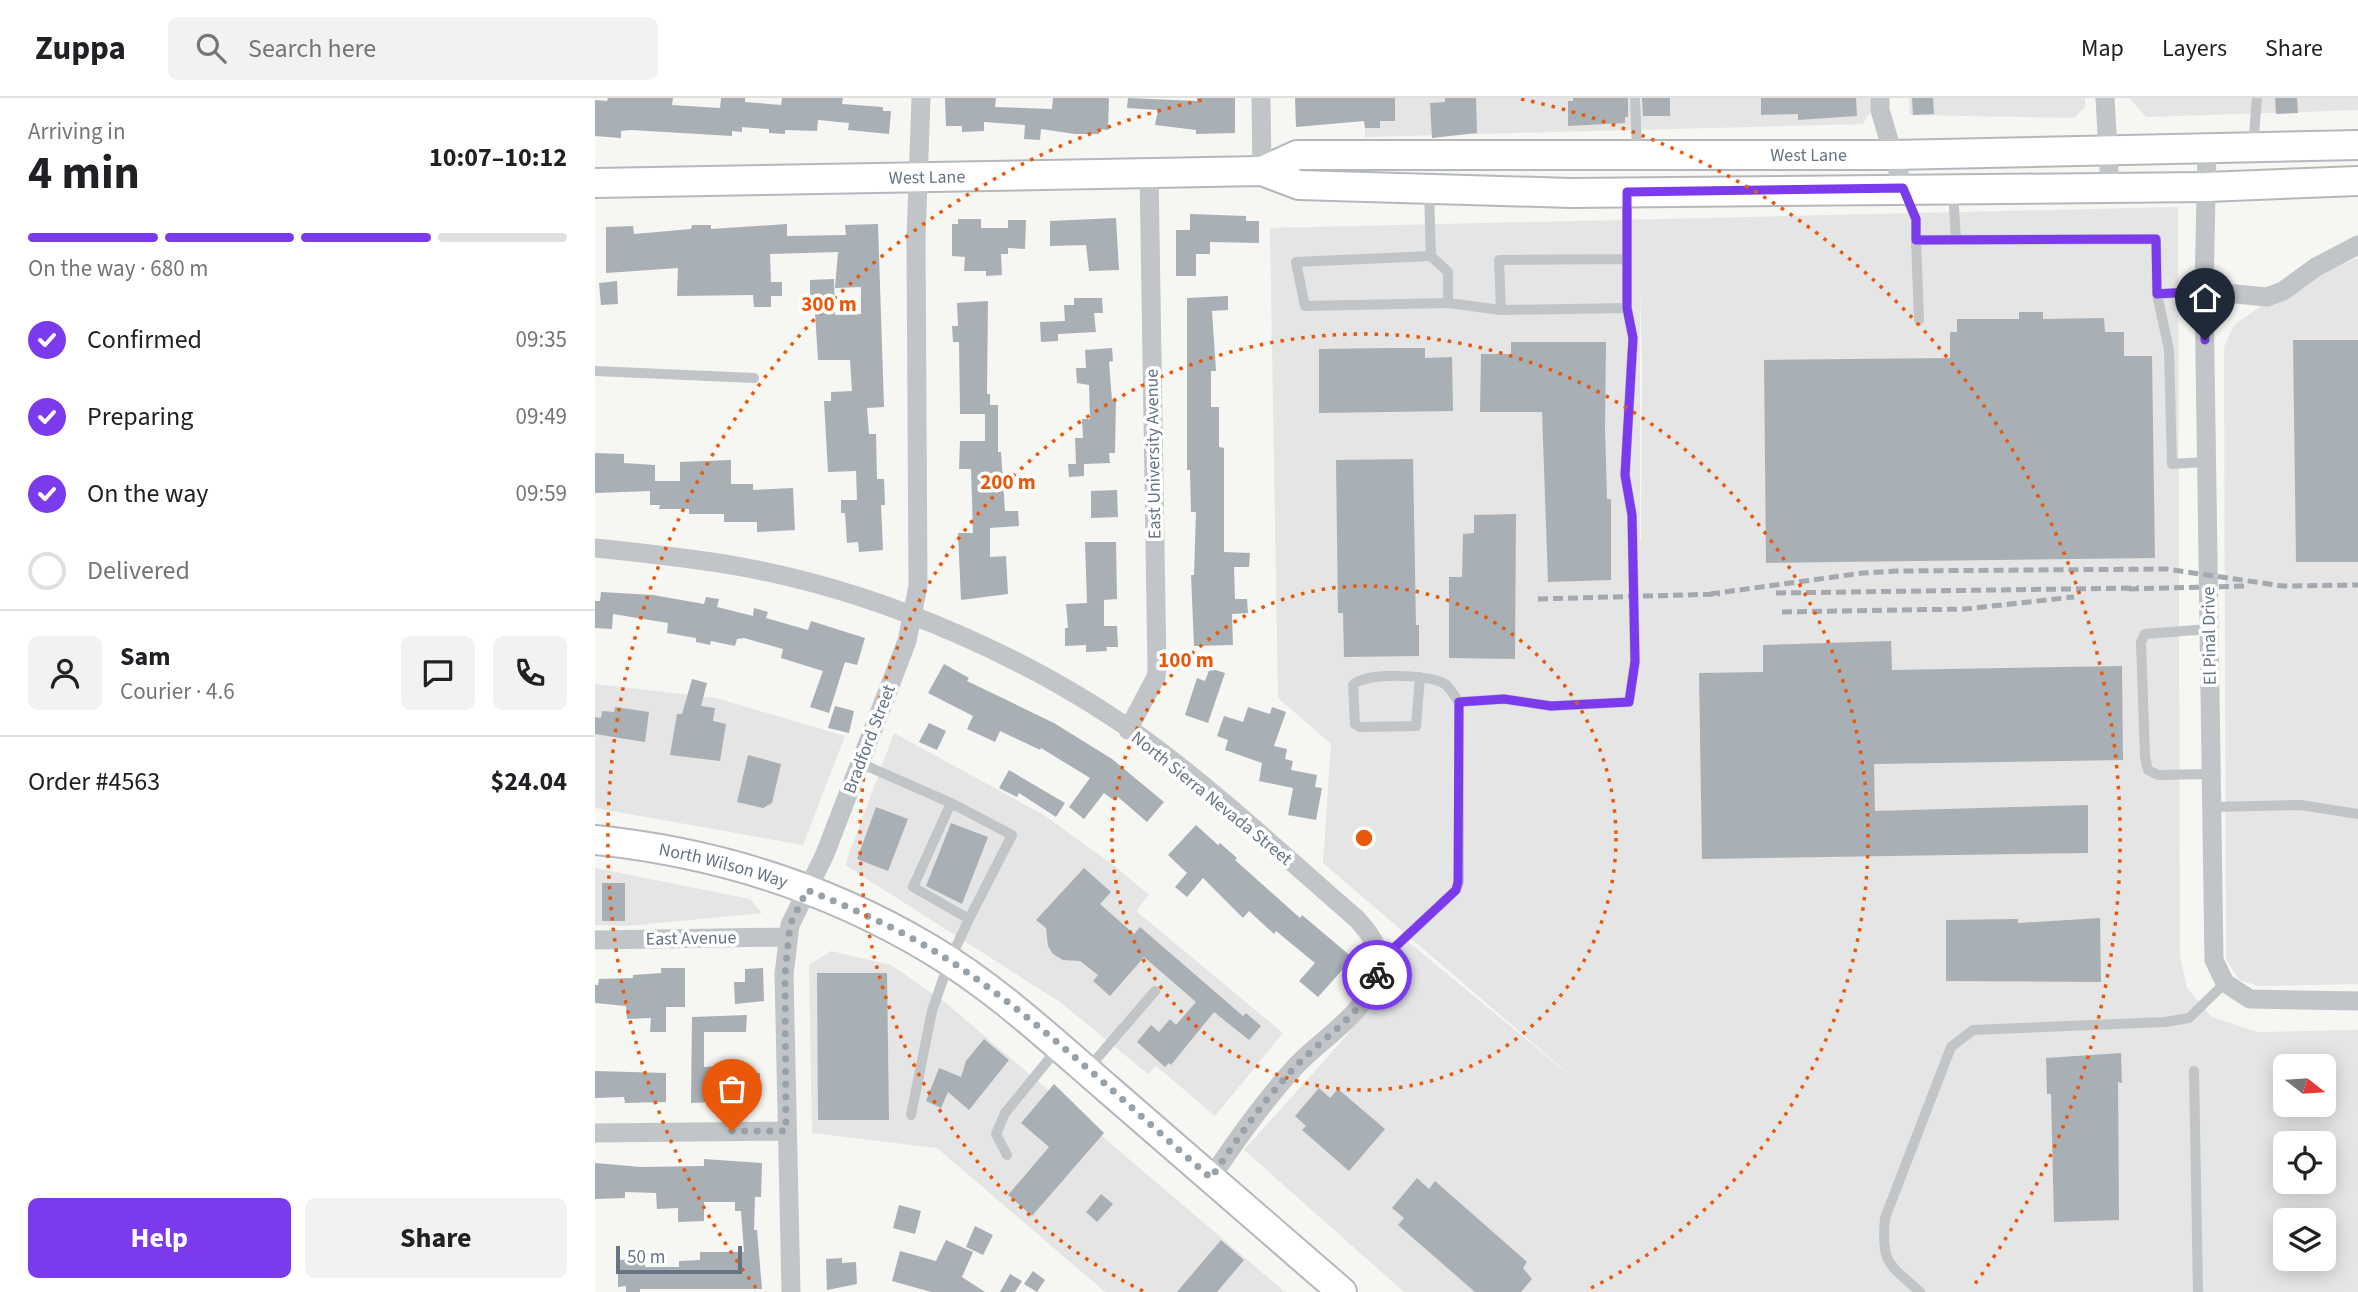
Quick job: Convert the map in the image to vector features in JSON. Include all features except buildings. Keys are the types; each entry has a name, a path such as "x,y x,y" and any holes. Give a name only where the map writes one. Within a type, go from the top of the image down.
{"main road":[{"name":"West Lane","path":"1262,171 1297,155 1892,155 2358,145"},
{"path":"1429,188 1434,179 1450,173 1547,170 1589,156"},
{"path":"1565,193 1594,177 1631,175 1637,168 1637,156"},
{"name":"West Lane","path":"595,183 1149,171 1262,171 1299,185 1565,193 2206,187 2358,181"},
{"name":"North Wilson Way","path":"595,840 717,860 807,890 897,931 949,962 997,995 1059,1047 1342,1292"}],"street":[{"name":"Bradford Street","path":"791,1292 785,974 790,925 825,854 907,641 920,556 917,177 921,98"},
{"path":"1261,98 1262,171"},
{"path":"1880,98 1892,155 1903,188"},
{"path":"2105,98 2110,187"},
{"name":"El Pinal Drive","path":"2207,148 2204,291 2214,960 2225,984"},
{"name":"East University Avenue","path":"1128,730 1156,677 1157,668 1149,171"},
{"path":"2204,291 2267,297 2283,292 2316,267 2358,245"},
{"name":"North Sierra Nevada Street","path":"595,548 677,556 745,567 805,581 912,617 997,653 1069,692 1128,730 1210,791 1357,919 1374,939 1379,962"},
{"name":"East Avenue","path":"595,940 788,937"},
{"path":"1211,1178 1255,1112 1366,995 1376,979 1379,962"},
{"path":"2225,984 2250,999 2270,1002 2358,1001"},
{"path":"595,1133 786,1131"}],"lane":[{"path":"1635,98 1637,156"},
{"path":"2253,148 2257,98"},
{"path":"1429,188 1431,256 1448,272 1448,303"},
{"path":"1903,188 1916,219 1919,320"},
{"path":"1953,188 1956,240"},
{"path":"1459,702 1504,699 1551,706 1629,702 1635,662 1632,515 1625,475 1633,338 1627,308 1627,192"},
{"path":"1916,240 2156,239 2157,294 2169,350 2172,464 2206,462"},
{"path":"1431,256 1296,262 1305,306 1448,303 1501,310 1627,308"},
{"path":"1501,310 1499,260 1627,260"},
{"path":"2157,294 2204,291"},
{"path":"595,371 754,378"},
{"path":"2209,629 2154,632 2145,634 2141,642 2145,757 2148,770 2158,775 2210,774"},
{"path":"1379,962 1456,890 1458,882 1459,702 1445,685 1420,677 1359,678 1353,685 1356,724 1360,727 1416,726 1420,677"},
{"path":"860,763 951,803 1012,835 949,962 932,1011 911,1115"},
{"path":"951,803 913,887 969,919"},
{"path":"2211,807 2301,805 2358,814"},
{"path":"1920,1292 1887,1263 1883,1247 1885,1219 1951,1047 1973,1030 2165,1022 2189,1018 2225,984"},
{"path":"1086,1070 1155,991"},
{"path":"1007,1155 996,1134 1005,1113 1059,1047"},
{"path":"2194,1071 2198,1292"}],"shaded area":[{"path":"1364,98 1871,98 1872,109 1863,124 1365,137"},
{"path":"1909,98 2085,98 2085,107 2074,118 1910,115"},
{"path":"2129,98 2358,98 2358,110 2146,117"},
{"path":"2178,207 2180,956 2187,988 2212,1017 2257,1032 2358,1030 2358,1292 1404,1292 1244,1150 1341,1042 1382,990 1406,940 1590,1092 1323,863 1331,744 1278,698 1270,228","holes":["1640,289 1642,362 1641,541 1640,540"]},
{"path":"2358,258 2358,984 2259,986 2239,980 2226,959 2224,347 2234,325 2295,282"},
{"path":"595,684 716,698 845,736 803,845 595,808"},
{"path":"894,733 1044,815 1117,868 1149,895 1136,911 1283,1033 1215,1116 1156,1066 1148,1074 1060,1002 845,865"},
{"path":"595,868 750,899 762,913 627,926 595,925"},
{"path":"831,951 891,965 946,1003 1285,1292 1105,1292 937,1148 812,1133 809,965"}],"railway":[{"path":"1710,594 1863,573 1897,571 2166,569 2283,586 2358,585"},
{"path":"2129,589 2245,586"},
{"path":"1776,593 2139,588"},
{"path":"1538,599 1720,594"},
{"path":"1782,612 1965,609 2074,597"}],"way so far":[{"path":"732,1131 786,1131 785,974 790,925 807,890 847,906 932,950 997,995 1211,1178 1255,1112 1297,1064 1340,1026 1366,995 1377,975"}],"route":[{"path":"1377,975 1379,962 1456,890 1459,702 1504,699 1551,706 1629,702 1635,662 1632,515 1625,475 1633,338 1627,308 1627,192 1903,188 1916,219 1916,240 2156,239 2157,294 2204,291 2205,340"}]}
